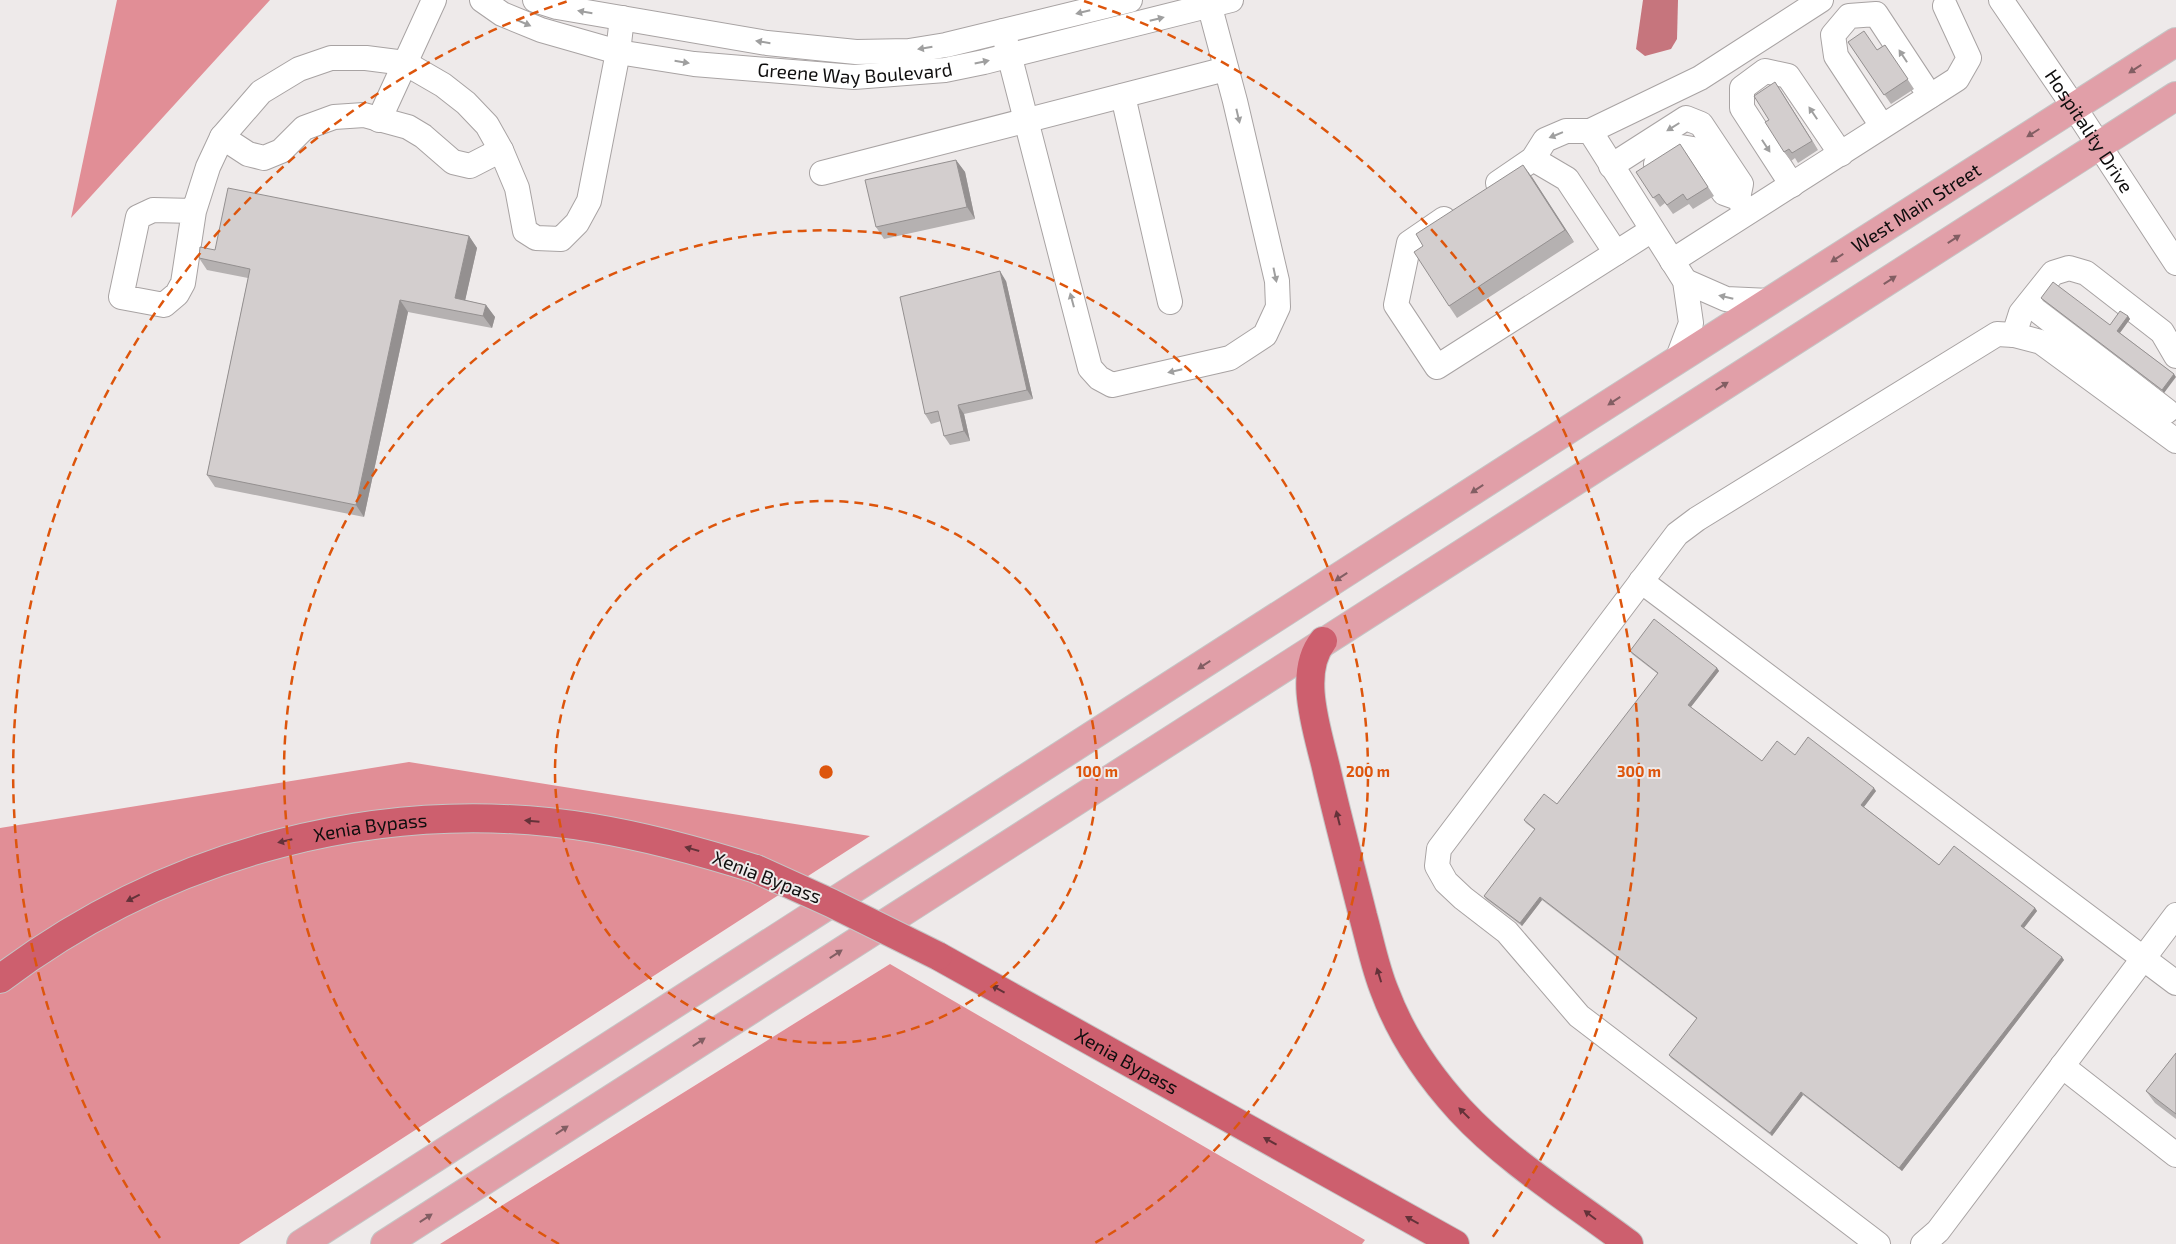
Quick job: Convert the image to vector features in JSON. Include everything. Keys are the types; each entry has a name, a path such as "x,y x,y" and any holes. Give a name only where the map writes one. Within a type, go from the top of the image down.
{"highway":[{"path":"1323,641 1316,650 1311,662 1310,683 1320,740 1372,952 1384,992 1402,1028 1424,1065 1460,1110 1510,1156 1629,1244"},
{"name":"Xenia Bypass","path":"0,979 58,939 140,894 202,867 278,843 328,832 390,822 478,818 545,822 592,828 688,848 756,869 832,903 938,956 1455,1244"}],"main road":[{"name":"West Main Street","path":"301,1244 1666,367 2176,42"},
{"path":"385,1244 2176,96"}],"street":[{"path":"372,118 397,62 418,0"},
{"path":"397,62 434,0"},
{"name":"Greene Way Boulevard","path":"482,0 502,14 541,30 618,52 694,64 854,77 945,70 1010,56 1216,2"},
{"name":"Greene Way Boulevard","path":"535,0 557,7 767,43 856,52 909,50 946,45 1129,0"},
{"path":"1129,0 1133,25"},
{"path":"1483,193 1533,160 1545,140 1566,131 1590,131 1700,78 1821,0"},
{"name":"Hospitality Drive","path":"2001,0 2074,107 2176,263"},
{"path":"1003,31 1090,368 1099,378 1112,385 1230,358 1265,335 1278,307 1277,281 1226,69 1216,2"},
{"path":"1672,261 1743,206 1792,185 1957,79 1969,58 1947,2"},
{"path":"1882,126 1836,56 1833,35 1844,8 1876,14 1930,96"},
{"path":"194,211 208,167 222,137 261,92 299,69 331,58 397,62 443,85 466,103 487,125 501,150 516,188 525,231 536,238 561,239 577,223 589,201 618,52 622,18"},
{"path":"1738,53 1755,78"},
{"path":"822,174 1226,69"},
{"path":"1792,185 1742,108 1742,88 1765,71 1788,76 1841,154"},
{"path":"1123,96 1170,302"},
{"path":"222,137 248,154 264,158 281,151 304,128 334,116 372,118 408,127 423,136 453,162 470,166 501,150"},
{"path":"1611,166 1686,118 1701,124 1741,184 1743,206"},
{"path":"1590,131 1611,166 1638,176"},
{"path":"1638,176 1681,147 1694,149 1724,194 1743,206"},
{"path":"1533,160 1567,179 1616,253"},
{"path":"1638,176 1652,230 1685,281 1691,324 1666,367"},
{"path":"1458,210 1409,243 1396,305 1436,367 1652,230"},
{"path":"2014,335 2021,313 2053,273 2069,268 2086,273 2162,332 2176,356"},
{"path":"1685,281 1726,299 1770,301"},
{"path":"2029,304 2166,412 2176,441"},
{"path":"1878,1244 1579,1016 1507,932 1463,898 1446,882 1437,866 1439,848 1676,534 1697,519 1997,334 2014,335 2041,342 2166,412"},
{"path":"1641,581 2176,983"},
{"path":"1923,1244 1938,1231 2176,915"},
{"path":"2062,1066 2176,1155"}],"shaded area":[{"path":"117,0 270,0 71,218"},
{"path":"1643,0 1678,0 1677,39 1671,49 1645,56 1636,49"},
{"path":"409,762 870,836 239,1244 0,1244 0,828"},
{"path":"890,964 1365,1240 1362,1244 440,1244"}],"building":[{"path":"1864,31 1877,50 1885,45 1908,79 1884,95 1848,42"},
{"path":"1775,82 1812,141 1792,153 1789,149 1784,152 1765,122 1769,120 1754,96"},
{"path":"1680,144 1708,187 1687,200 1683,194 1667,205 1659,194 1653,198 1636,172"},
{"path":"956,160 967,207 876,227 865,180"},
{"path":"1523,165 1565,230 1449,306 1414,252 1423,246 1416,234"},
{"path":"228,188 469,236 455,298 486,305 483,316 400,300 356,505 207,475 250,269 199,258 200,247 215,250"},
{"path":"1000,271 1027,390 958,405 964,431 944,436 938,411 925,414 900,297"},
{"path":"2053,282 2110,325 2120,311 2128,316 2117,331 2174,374 2162,390 2041,298"},
{"path":"1654,619 1717,668 1688,705 1762,761 1777,741 1795,755 1808,737 1874,788 1861,805 1939,865 1954,846 2035,908 2021,926 2062,957 1899,1168 1801,1092 1770,1133 1669,1055 1697,1018 1540,897 1520,923 1484,896 1535,829 1524,820 1544,794 1557,804 1658,673 1630,651"},
{"path":"2176,1053 2176,1114 2146,1091"}]}
